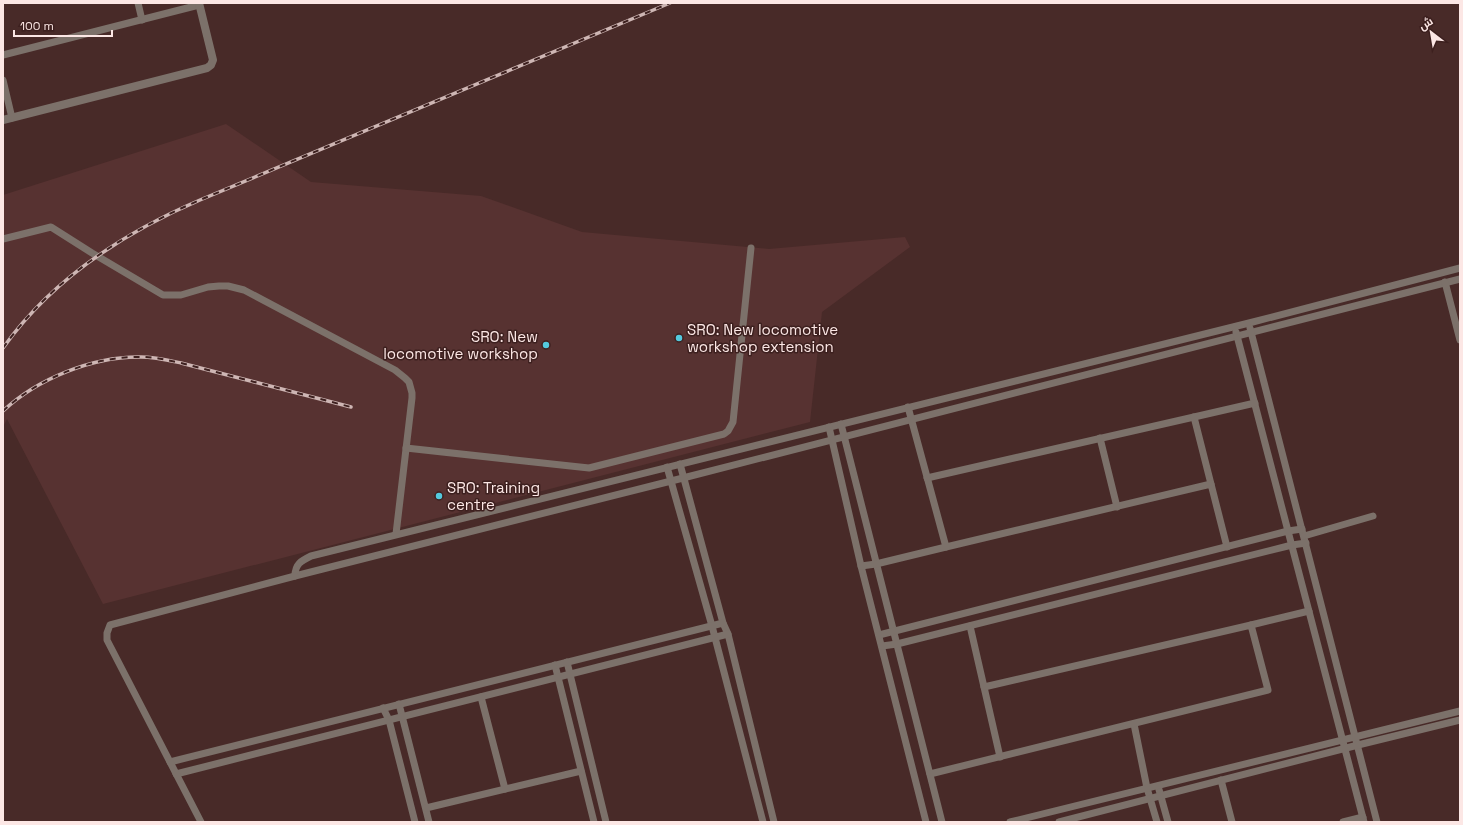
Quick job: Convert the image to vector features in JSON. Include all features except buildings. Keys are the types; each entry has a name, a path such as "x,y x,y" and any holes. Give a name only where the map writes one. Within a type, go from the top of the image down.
{"street":[{"path":"138,3 142,20"},
{"path":"3,55 199,4 213,60 211,65 207,68 3,120"},
{"path":"3,80 12,118"},
{"path":"3,239 51,227 163,295 181,295 208,287 219,286 228,286 244,290 395,370 409,382 412,393 396,534"},
{"path":"406,448 590,468 724,434 728,431 733,422 751,248"},
{"path":"295,576 295,570 300,561 311,556 829,426 1249,323 1460,268"},
{"path":"201,822 107,640 107,633 110,625 295,576 1460,279"},
{"path":"1445,282 1460,340"},
{"path":"1249,323 1378,822"},
{"path":"1235,326 1363,820 1343,822"},
{"path":"927,478 1255,403"},
{"path":"908,407 946,548"},
{"path":"1194,417 1227,547"},
{"path":"841,424 942,822"},
{"path":"829,426 861,566 926,822"},
{"path":"1100,438 1117,506"},
{"path":"680,464 723,623 728,634 774,822"},
{"path":"667,467 712,626 763,822"},
{"path":"861,566 946,548 1211,484"},
{"path":"882,646 897,644 1292,545 1304,536 1373,516"},
{"path":"879,635 1288,531 1304,536"},
{"path":"984,687 1309,611"},
{"path":"170,762 723,623"},
{"path":"930,774 1268,690 1251,625"},
{"path":"970,626 1000,757"},
{"path":"176,774 728,634"},
{"path":"567,662 606,822"},
{"path":"555,665 594,822"},
{"path":"481,697 505,789"},
{"path":"399,704 429,822"},
{"path":"384,708 389,720 415,822"},
{"path":"1010,822 1460,711"},
{"path":"1060,822 1460,720"},
{"path":"1134,724 1147,788 1157,822"},
{"path":"170,762 190,770"},
{"path":"426,808 581,771"},
{"path":"1221,780 1232,822"},
{"path":"1158,786 1168,822"},
{"path":"408,792 421,788"}],"shaded area":[{"path":"226,124 311,182 481,196 582,232 769,249 905,237 910,247 822,312 810,422 103,604 7,419 3,427 3,195"}],"railway":[{"path":"3,348 22,323 44,300 91,260 144,227 171,213 670,3"},
{"path":"3,411 32,389 67,372 85,365 104,361 141,357 156,358 181,363 351,407"}],"place":[{"name":"SRO: New locomotive workshop extension","path":"679,338"},
{"name":"SRO: New locomotive workshop","path":"546,345"},
{"name":"SRO: Training centre","path":"439,496"}]}
